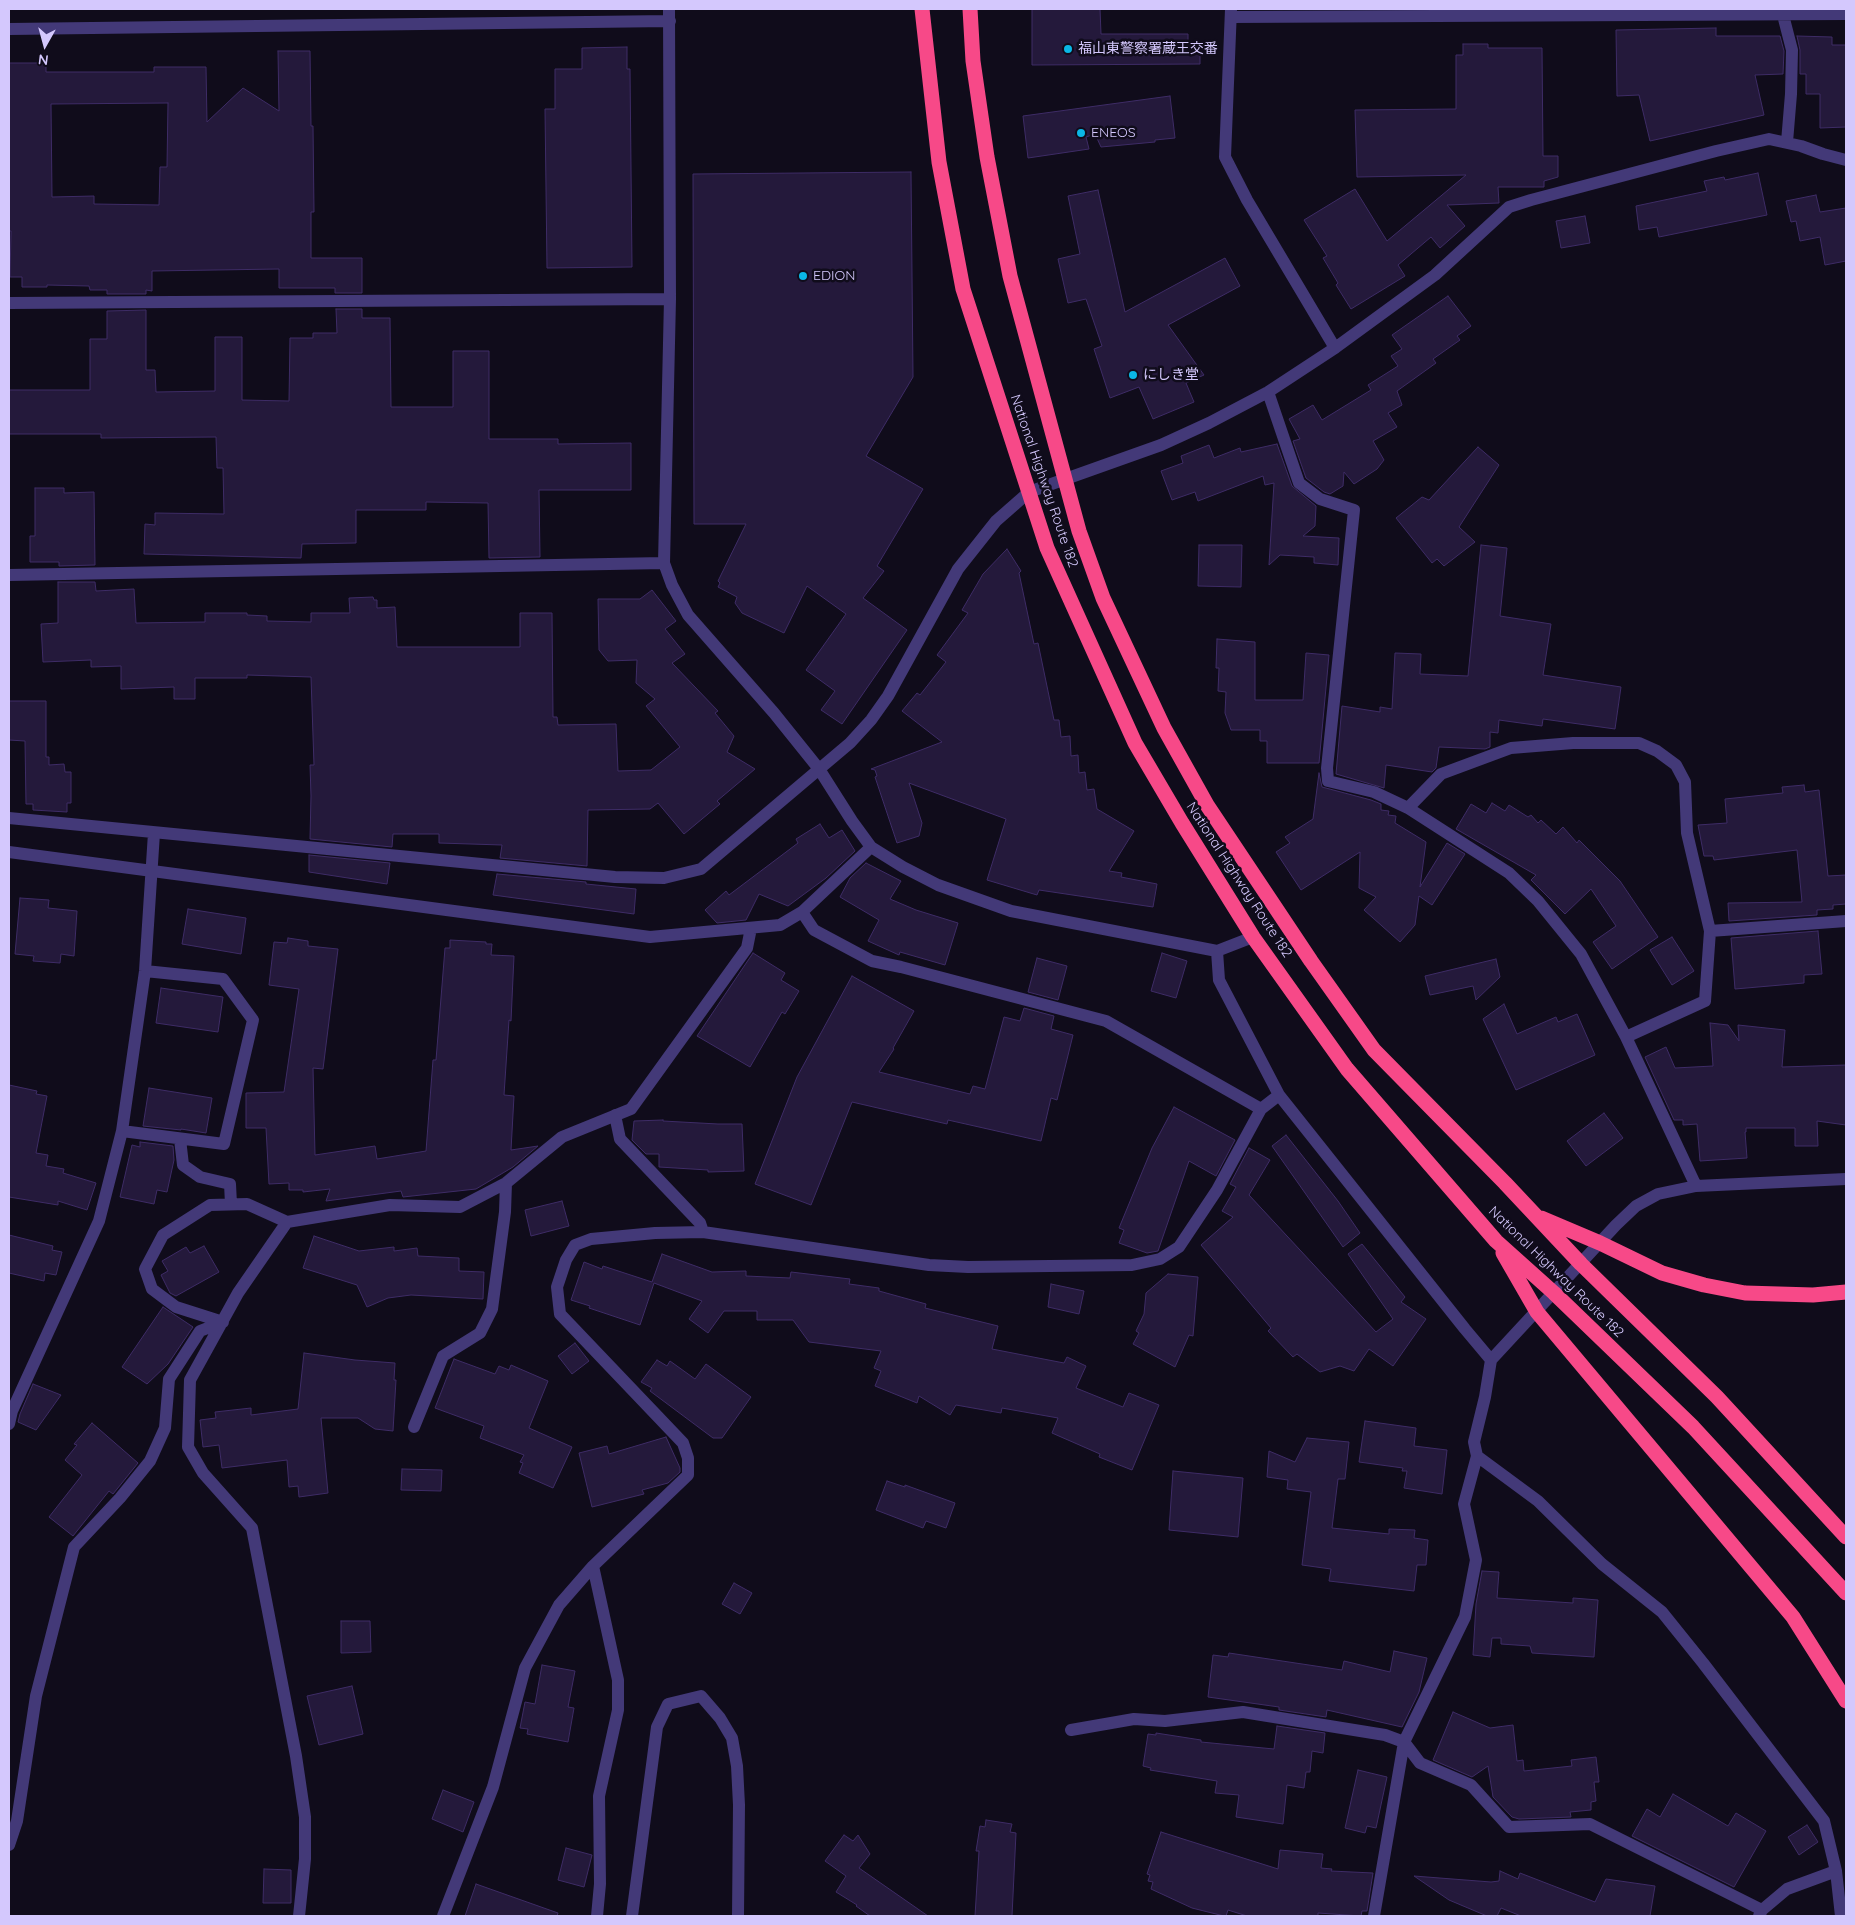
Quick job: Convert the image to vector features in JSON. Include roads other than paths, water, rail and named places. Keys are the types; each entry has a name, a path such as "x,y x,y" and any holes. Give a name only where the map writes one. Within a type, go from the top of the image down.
{"highway":[{"name":"National Highway Route 182","path":"922,9 939,162 963,289 1047,548 1135,742 1182,823 1253,937 1347,1069 1496,1240 1693,1426 1846,1593"},
{"name":"National Highway Route 182","path":"970,9 973,61 984,138 1010,276 1079,531 1103,598 1164,728 1207,804 1311,961 1374,1050 1581,1264 1717,1397 1846,1538"},
{"path":"1535,1215 1600,1243 1662,1273 1704,1285 1745,1293 1812,1295 1846,1292"},
{"path":"1496,1240 1537,1312 1794,1617 1846,1701"}],"street":[{"path":"1335,348 1247,200 1226,156 1231,13 1753,12 1783,15 1846,14"},
{"path":"9,29 670,15 670,299 664,563 672,585 688,615 774,713 819,769 852,822 871,847 903,867 938,885 1012,911 1217,951 1253,937"},
{"path":"1783,15 1792,50 1787,142"},
{"path":"9,818 605,876 664,878 700,869 720,855 850,743 871,720 888,696 958,569 996,521 1030,492 1161,445 1209,423 1268,392 1335,348 1435,275 1509,208 1531,200 1769,139 1787,142 1846,160"},
{"path":"9,303 670,299"},
{"path":"1268,392 1299,483 1320,499 1354,510 1327,768 1328,781 1374,792 1408,808 1508,873 1538,901 1580,954 1626,1037 1696,1186"},
{"path":"9,575 664,563"},
{"path":"1408,808 1441,774 1511,748 1573,743 1639,743 1657,751 1676,766 1685,782 1687,833 1710,931 1705,1001 1626,1037"},
{"path":"9,1424 12,1411 99,1221 122,1131 145,971 154,833"},
{"path":"9,852 650,937 780,925 802,912 871,847"},
{"path":"802,912 814,930 872,962 901,967 1106,1021 1261,1109"},
{"path":"1710,931 1846,921"},
{"path":"223,1322 176,1307 152,1289 145,1269 163,1234 210,1205 247,1204 286,1222 390,1205 460,1207 506,1183 562,1137 631,1109 747,948 751,928"},
{"path":"1217,951 1219,980 1279,1095 1491,1360"},
{"path":"122,1131 224,1144 253,1020 223,979 145,971"},
{"path":"444,1916 494,1786 525,1668 559,1605 593,1566 688,1476 688,1458 683,1443 560,1314 557,1288 566,1260 575,1245 592,1239 655,1233 703,1232 929,1265 968,1267 1132,1265 1160,1259 1179,1247 1216,1190 1261,1109 1279,1095"},
{"path":"614,1115 620,1139 700,1223 703,1232"},
{"path":"180,1138 183,1165 200,1177 230,1184 231,1204"},
{"path":"1374,1916 1404,1742 1465,1617 1476,1560 1464,1504 1477,1456 1474,1442 1485,1397 1491,1360 1636,1206 1658,1194 1696,1186 1846,1179"},
{"path":"414,1427 444,1356 480,1334 492,1309 505,1212 506,1183"},
{"path":"286,1222 238,1293 190,1380 188,1447 203,1473 252,1528 296,1756 305,1818 305,1859 299,1916"},
{"path":"9,1846 16,1821 36,1696 74,1547 120,1498 150,1461 165,1428 170,1379 200,1331 223,1322"},
{"path":"1477,1456 1538,1501 1602,1564 1662,1612 1824,1821 1836,1871 1841,1916"},
{"path":"593,1566 618,1680 618,1710 598,1796 600,1884 598,1916"},
{"path":"632,1916 657,1727 668,1704 701,1696 720,1718 732,1738 737,1766 739,1805 738,1916"},
{"path":"1070,1730 1134,1718 1165,1721 1244,1712 1385,1735 1404,1742 1420,1763 1471,1785 1508,1827 1590,1824 1760,1913 1787,1889 1836,1871"}],"place":[{"name":"福山東警察署蔵王交番","path":"1068,49"},
{"name":"ENEOS","path":"1081,133"},
{"name":"EDION","path":"803,276"},
{"name":"にしき堂","path":"1133,375"}]}
